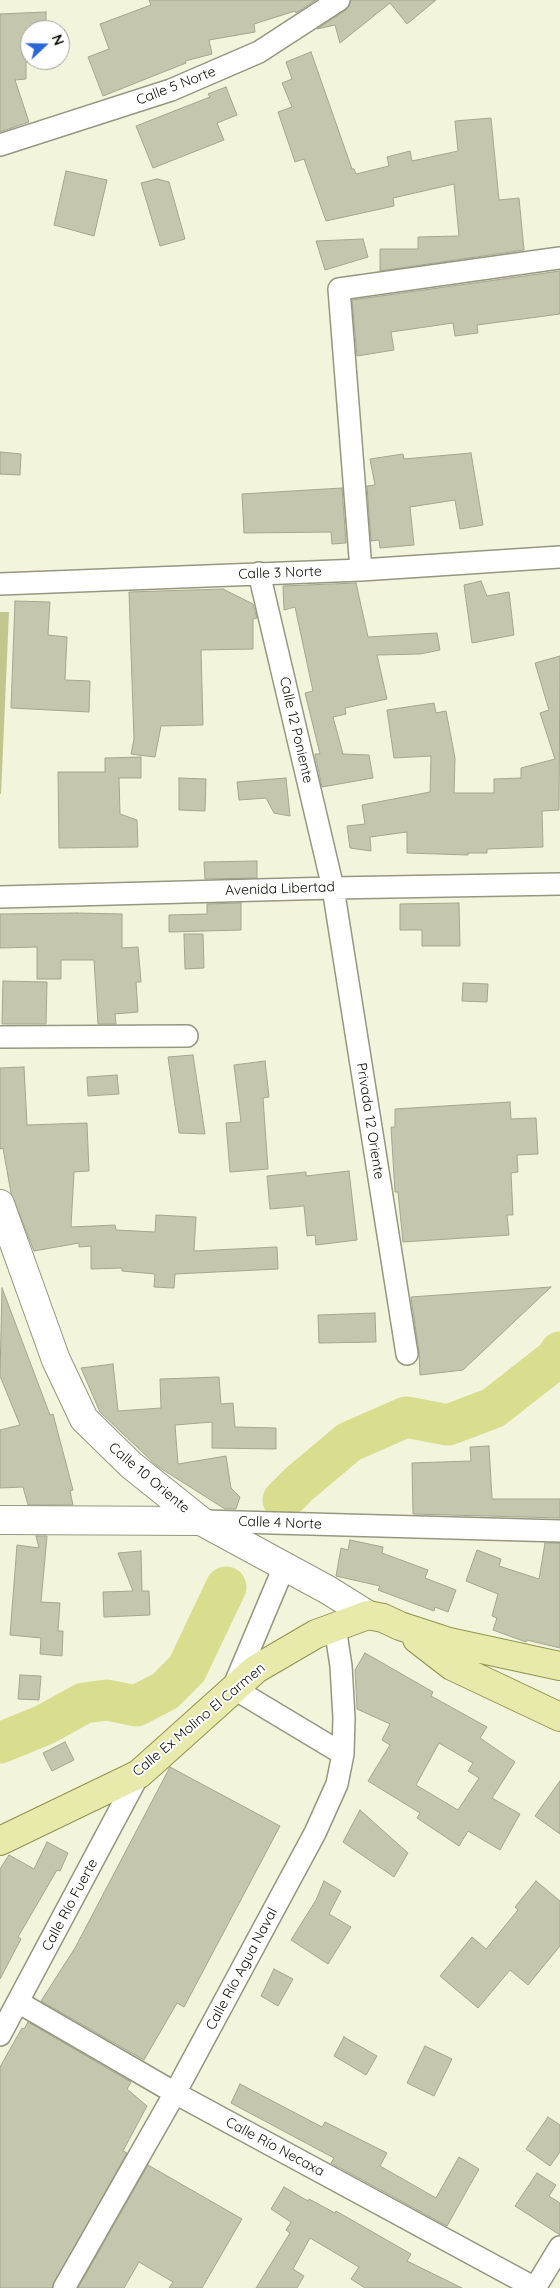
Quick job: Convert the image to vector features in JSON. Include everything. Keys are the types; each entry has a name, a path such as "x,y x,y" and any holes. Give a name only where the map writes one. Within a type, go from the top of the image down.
{"main road":[{"name":"Calle 10 Oriente","path":"0,1204 56,1360 84,1418 131,1465 201,1521 328,1590 368,1615"},
{"name":"Calle 4 Norte","path":"0,1520 201,1521"},
{"path":"368,1615 383,1618 400,1626 449,1642 560,1666"},
{"name":"Calle Ex Molino El Carmen","path":"0,1841 139,1774 233,1688 273,1657 316,1634 368,1615"},
{"path":"400,1626 452,1666 560,1718"}],"street":[{"name":"Calle 5 Norte","path":"0,144 172,90 251,56 339,0"},
{"path":"361,570 339,288 560,258"},
{"name":"Calle 3 Norte","path":"0,584 361,570 560,557"},
{"name":"Calle 12 Poniente","path":"259,573 332,888"},
{"name":"Avenida Libertad","path":"0,898 332,888 560,884"},
{"name":"Privada 12 Oriente","path":"332,888 407,1354"},
{"path":"0,1037 187,1036"},
{"name":"Calle 4 Norte","path":"201,1521 560,1531"},
{"path":"284,1567 233,1688 342,1754"},
{"name":"Calle Río Agua Naval","path":"64,2288 175,2093 315,1833 337,1784 342,1754 344,1718 341,1666 335,1627"},
{"name":"Calle Río Fuerte","path":"0,2034 139,1774"},
{"name":"Calle Río Necaxa","path":"18,2002 175,2093 535,2288"},
{"path":"535,2288 560,2248"}],"green space":[{"path":"0,612 9,612 1,794 0,794"}],"building":[{"path":"149,0 316,0 296,13 295,11 254,24 255,32 209,40 212,54 185,61 186,63 103,96 88,57 109,49 100,24 151,5"},
{"path":"351,0 436,0 407,24 390,3 340,43 335,25 317,29 346,10"},
{"path":"46,12 46,20 20,20 20,70 26,70 26,79 15,80 29,122 0,132 0,14"},
{"path":"311,52 352,169 354,169 356,174 389,166 387,157 410,151 412,161 458,151 455,121 491,118 499,200 519,198 524,250 380,271 380,249 418,249 418,237 459,236 454,184 393,198 394,206 326,221 304,159 295,162 278,112 292,107 282,83 292,79 286,62"},
{"path":"226,87 237,115 217,123 224,140 153,168 136,126 210,97 208,94"},
{"path":"66,171 107,180 94,236 54,225"},
{"path":"157,179 169,182 185,239 160,246 141,183"},
{"path":"363,239 368,257 325,270 316,241"},
{"path":"560,271 560,314 477,325 478,333 455,336 453,323 391,332 394,350 357,356 352,300"},
{"path":"0,452 21,454 20,475 0,474"},
{"path":"471,453 483,525 460,529 455,500 410,507 414,545 380,548 379,540 371,541 367,486 375,485 370,459 403,454 404,459"},
{"path":"342,488 346,543 332,544 331,532 244,533 242,494"},
{"path":"481,581 487,596 509,592 514,635 472,643 464,585"},
{"path":"356,583 368,637 437,633 440,650 420,654 377,655 387,699 345,708 346,714 333,717 343,754 369,755 373,778 322,787 315,754 320,754 305,693 313,691 295,607 284,610 283,586"},
{"path":"223,589 253,604 257,618 253,619 253,649 201,650 203,725 161,726 155,757 131,754 134,739 129,592"},
{"path":"15,601 50,602 48,635 67,637 65,680 90,681 89,712 11,708"},
{"path":"560,656 559,810 542,811 543,847 487,849 487,853 468,853 468,855 407,853 407,832 370,837 371,851 350,848 347,826 365,824 362,805 430,792 431,756 394,758 387,710 434,703 436,713 446,711 455,758 454,793 494,793 494,779 521,778 521,768 555,759 540,713 549,710 535,663"},
{"path":"141,757 141,778 119,778 120,814 137,820 138,847 59,848 58,772 105,772 105,758"},
{"path":"179,778 206,779 205,811 179,810"},
{"path":"286,778 290,816 274,813 266,798 239,800 237,782"},
{"path":"257,861 257,878 205,879 204,862"},
{"path":"241,903 241,930 169,932 169,915 207,914 207,904"},
{"path":"459,903 460,946 422,946 422,930 400,930 400,904"},
{"path":"0,914 122,914 122,948 138,947 141,982 136,982 138,1012 115,1014 116,1024 98,1024 94,960 61,960 61,979 37,979 37,947 0,948"},
{"path":"184,934 203,934 204,968 185,969"},
{"path":"3,981 47,982 46,1024 2,1024"},
{"path":"463,983 488,984 487,1002 462,1001"},
{"path":"193,1055 205,1134 179,1133 168,1057"},
{"path":"265,1061 269,1097 263,1098 268,1169 230,1172 226,1123 241,1122 234,1065"},
{"path":"24,1067 27,1125 87,1123 89,1171 74,1172 71,1227 115,1225 116,1230 155,1232 156,1215 196,1217 194,1251 277,1247 278,1269 175,1274 174,1288 154,1287 155,1274 122,1271 122,1268 91,1269 91,1246 79,1247 79,1243 34,1251 11,1193 3,1148 0,1149 0,1068"},
{"path":"117,1075 119,1094 88,1096 87,1077"},
{"path":"510,1102 511,1119 536,1118 538,1154 517,1155 518,1172 511,1173 513,1215 507,1215 509,1235 403,1242 398,1192 395,1192 391,1127 395,1127 395,1109"},
{"path":"349,1171 357,1240 316,1245 315,1235 307,1236 304,1206 270,1209 267,1176 306,1172 306,1176"},
{"path":"551,1287 463,1370 420,1375 419,1352 411,1297"},
{"path":"2,1288 50,1415 53,1414 73,1490 70,1491 73,1505 28,1505 23,1487 0,1488 0,1430 20,1425 0,1376"},
{"path":"375,1313 376,1342 319,1343 318,1315"},
{"path":"113,1364 118,1411 161,1408 160,1379 219,1377 221,1404 233,1403 235,1427 276,1428 276,1449 212,1448 212,1422 175,1425 178,1464 226,1456 231,1488 240,1497 236,1509 225,1509 157,1466 100,1412 81,1368"},
{"path":"489,1446 492,1499 560,1499 560,1518 413,1514 412,1463 471,1461 470,1447"},
{"path":"36,1536 47,1536 41,1602 60,1603 58,1631 63,1631 62,1656 40,1654 41,1638 10,1635 17,1545 39,1548"},
{"path":"350,1540 383,1547 382,1553 428,1570 425,1578 456,1590 448,1612 435,1607 434,1611 378,1590 380,1586 336,1576 341,1548 348,1550"},
{"path":"545,1543 560,1543 560,1648 527,1640 526,1642 493,1630 497,1618 492,1616 498,1594 466,1581 477,1550 501,1559 499,1566 539,1579"},
{"path":"141,1551 142,1591 149,1591 150,1615 104,1617 103,1592 133,1591 118,1553"},
{"path":"365,1653 433,1692 431,1696 487,1727 480,1738 515,1762 492,1798 520,1814 500,1850 468,1831 459,1846 417,1818 420,1813 368,1781 390,1745 382,1740 390,1724 357,1709 355,1670","holes":["439,1743 473,1763 468,1771 479,1778 458,1810 416,1785"]},
{"path":"20,1675 41,1676 39,1700 18,1699"},
{"path":"65,1742 74,1760 52,1771 43,1753"},
{"path":"170,1767 280,1826 184,2007 177,2003 144,2060 41,2001 75,1948"},
{"path":"560,1781 560,1834 535,1816"},
{"path":"360,1810 408,1853 394,1877 343,1842"},
{"path":"47,1842 68,1853 60,1871 57,1870 18,1937 21,1939 0,1979 0,1869 9,1855 34,1869"},
{"path":"324,1881 341,1891 329,1914 351,1927 328,1964 291,1940 316,1900"},
{"path":"536,1881 560,1901 560,1946 528,1985 510,1970 478,2008 440,1976 472,1937 486,1949 518,1910 515,1907"},
{"path":"274,1969 293,1979 278,2006 261,1996"},
{"path":"28,2022 131,2082 127,2089 147,2106 123,2151 127,2153 52,2288 0,2288 0,2067 22,2028 24,2029"},
{"path":"344,2037 377,2056 366,2075 334,2056"},
{"path":"425,2046 452,2059 434,2096 407,2083"},
{"path":"240,2084 322,2127 325,2122 387,2153 380,2166 436,2198 459,2157 479,2169 447,2226 331,2163 334,2158 231,2103"},
{"path":"548,2117 560,2125 560,2152 550,2166 526,2149"},
{"path":"148,2165 242,2219 202,2288 169,2288 173,2282 139,2262 124,2288 78,2288"},
{"path":"537,2173 556,2185 549,2196 560,2203 560,2235 515,2206"},
{"path":"284,2187 308,2201 309,2199 335,2213 336,2211 411,2254 407,2261 462,2288 365,2288 351,2279 359,2267 310,2238 293,2269 304,2276 297,2288 256,2288 290,2233 286,2230 291,2222 271,2209"}],"waterway":[{"path":"283,1500 349,1442 406,1417 448,1425 493,1408 557,1358 560,1352"},
{"path":"0,1743 44,1725 84,1703 107,1700 136,1706 165,1691 187,1669 226,1587"}]}
